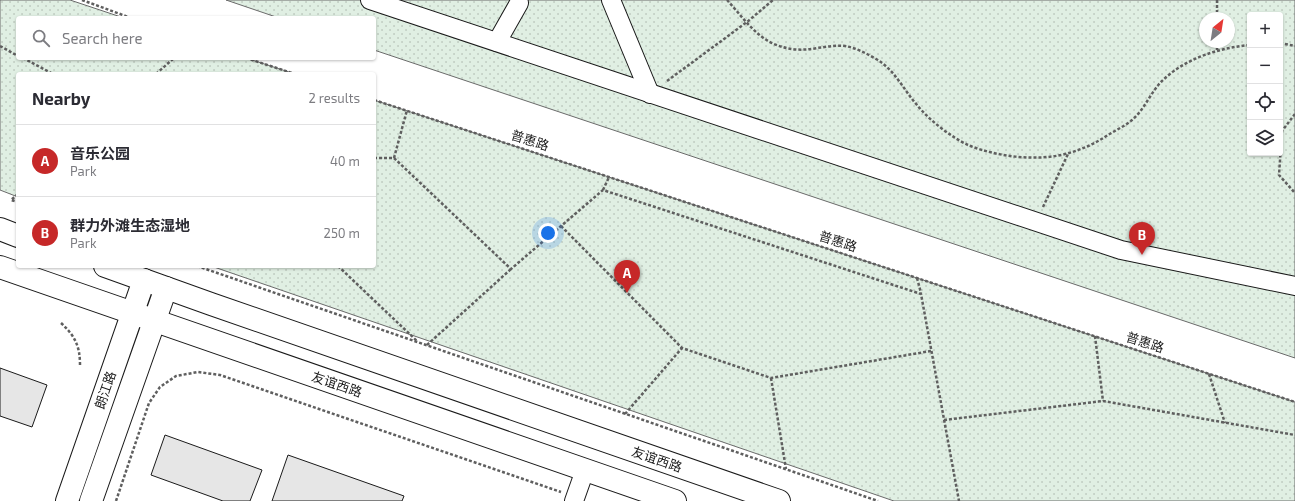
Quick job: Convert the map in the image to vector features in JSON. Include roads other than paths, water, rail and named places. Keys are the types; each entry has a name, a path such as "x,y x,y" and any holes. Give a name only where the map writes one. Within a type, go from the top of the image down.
{"main road":[{"path":"0,229 16,235"},
{"name":"友谊西路","path":"0,267 675,501"},
{"name":"友谊西路","path":"111,268 779,501"},
{"name":"朗江路","path":"66,501 144,280"},
{"name":"朗江路","path":"91,501 166,288"}],"street":[{"path":"370,0 416,7 497,42 1121,250 1295,286"},
{"path":"611,0 650,94"},
{"path":"497,42 519,3"},
{"path":"575,499 585,470"}],"place":[{"name":"群力外滩生态湿地","path":"1142,255"},
{"name":"音乐公园","path":"627,293"}]}
